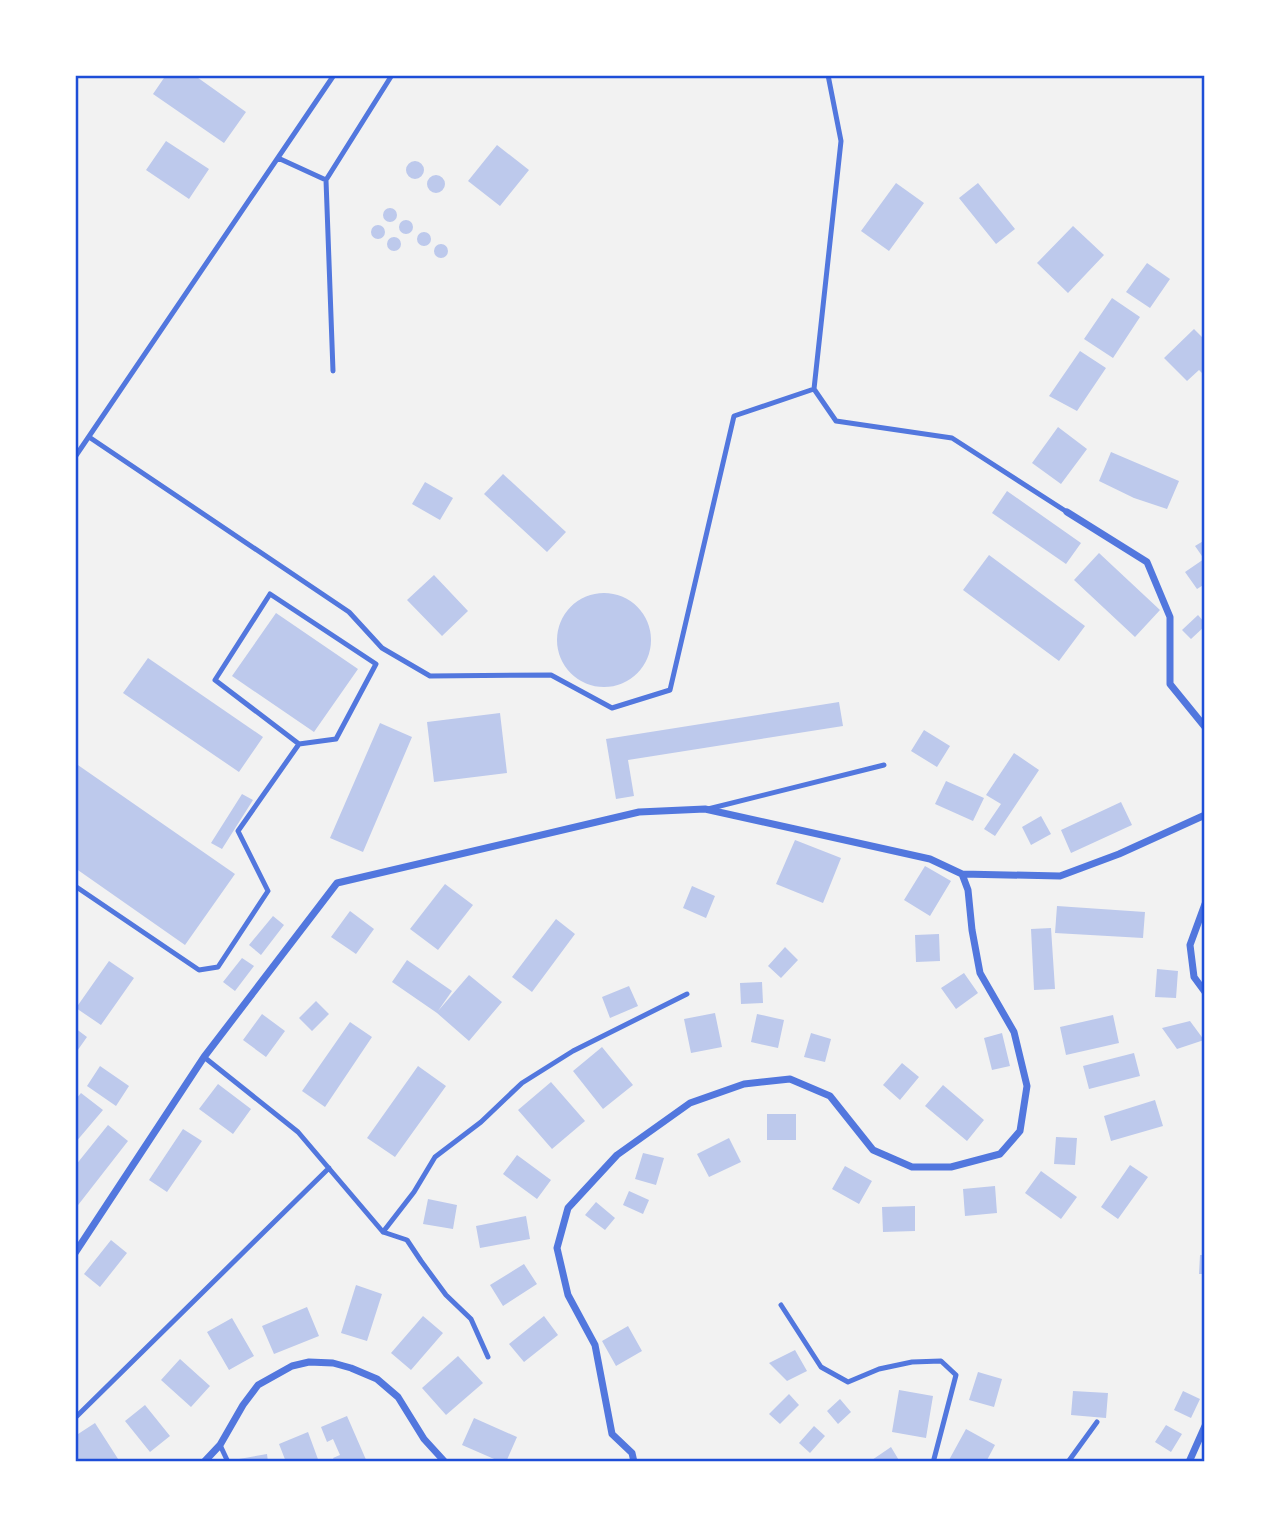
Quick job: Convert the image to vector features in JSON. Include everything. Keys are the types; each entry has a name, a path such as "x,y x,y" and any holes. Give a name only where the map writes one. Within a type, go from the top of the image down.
{"street":[{"path":"1068,512 1147,562 1170,617 1170,684 1205,727"},
{"path":"75,1253 204,1058 337,883 639,812 705,809 930,859 962,874 1060,876 1119,854 1205,815"},
{"path":"634,1462 632,1453 612,1434 595,1345 568,1295 557,1248 568,1208 617,1155 680,1110 690,1103 744,1084 789,1079 830,1096 873,1150 912,1167 951,1167 1000,1154 1020,1130 1027,1086 1014,1032 980,973 968,890 962,874"},
{"path":"1205,904 1191,945 1194,977 1205,992"},
{"path":"204,1462 220,1445 258,1385 292,1366 309,1362 332,1363 377,1379 398,1397 424,1439 445,1462"},
{"path":"1189,1462 1205,1426"}],"lane":[{"path":"75,457 334,75"},
{"path":"333,371 326,180 392,75"},
{"path":"828,75 841,141 814,389 836,421 952,438 1068,512"},
{"path":"278,158 326,180"},
{"path":"89,437 349,612 382,648 430,676 551,675 612,708 670,690 734,416 814,389"},
{"path":"75,886 199,970 218,967 268,891 238,831 299,744 336,739 376,664 270,594 215,680 299,744"},
{"path":"705,809 884,765"},
{"path":"383,1232 414,1192 435,1157 481,1122 522,1083 573,1051 687,995"},
{"path":"204,1058 298,1132 383,1232 407,1240 446,1295 471,1319 488,1357"},
{"path":"75,1418 329,1168"},
{"path":"781,1305 821,1367 848,1382 879,1369 912,1362 941,1361 956,1375 935,1462"},
{"path":"1068,1462 1097,1422"},
{"path":"220,1445 228,1462"}],"building":[{"path":"166,75 194,75 246,112 224,143 153,94"},
{"path":"166,141 209,169 189,199 146,170"},
{"path":"497,145 529,170 500,206 468,181"},
{"path":"415,161 421,164 424,170 421,176 415,179 409,176 406,170 409,164"},
{"path":"436,175 442,178 445,184 442,190 436,193 430,190 427,184 430,178"},
{"path":"896,183 924,203 889,251 861,231"},
{"path":"978,183 1015,229 996,244 959,198"},
{"path":"390,208 395,210 395,220 390,222 385,220 383,215 385,210"},
{"path":"406,220 411,222 411,232 406,234 401,232 399,227 401,222"},
{"path":"378,225 383,227 383,237 378,239 373,237 371,232 373,227"},
{"path":"1073,226 1104,255 1068,293 1037,263"},
{"path":"424,232 429,234 429,244 424,246 419,244 417,239 419,234"},
{"path":"394,237 399,239 399,249 394,251 389,249 387,244 389,239"},
{"path":"441,244 446,246 446,256 441,258 436,256 434,251 436,246"},
{"path":"1147,263 1170,279 1150,308 1126,292"},
{"path":"1112,298 1140,317 1113,358 1084,339"},
{"path":"1194,329 1205,340 1205,376 1199,370 1187,381 1164,358"},
{"path":"1080,351 1106,368 1077,411 1049,396"},
{"path":"1058,427 1087,449 1061,484 1032,463"},
{"path":"1111,452 1179,481 1167,509 1134,498 1099,481"},
{"path":"503,474 566,532 547,552 484,494"},
{"path":"425,482 453,498 440,520 412,504"},
{"path":"1007,491 1081,543 1066,564 992,513"},
{"path":"1205,540 1205,584 1197,589 1185,572 1204,559 1195,546"},
{"path":"1099,553 1160,610 1135,637 1074,580"},
{"path":"989,555 1085,626 1059,661 963,590"},
{"path":"434,575 468,611 442,636 407,600"},
{"path":"604,593 622,596 637,607 648,622 651,640 648,658 637,673 622,684 604,687 586,684 571,673 560,658 557,640 560,622 571,607 586,596"},
{"path":"276,613 358,669 314,732 232,676"},
{"path":"1198,615 1205,626 1191,639 1182,630"},
{"path":"148,658 263,737 239,772 123,693"},
{"path":"839,702 843,726 628,760 634,796 616,799 606,739"},
{"path":"500,713 507,773 434,782 427,722"},
{"path":"380,723 412,737 363,852 330,838"},
{"path":"924,730 950,746 937,767 911,751"},
{"path":"1014,753 1039,770 995,836 984,829 1001,804 986,795"},
{"path":"75,763 235,874 185,945 75,868"},
{"path":"946,781 984,798 973,821 935,804"},
{"path":"242,794 253,800 222,849 211,843"},
{"path":"1121,802 1132,825 1071,853 1061,830"},
{"path":"1041,816 1051,834 1031,845 1022,827"},
{"path":"795,840 841,858 823,903 776,884"},
{"path":"925,866 951,881 930,916 904,900"},
{"path":"445,884 473,905 438,950 410,929"},
{"path":"692,886 715,896 706,918 683,908"},
{"path":"1057,906 1145,912 1143,938 1055,933"},
{"path":"350,911 374,929 356,954 331,937"},
{"path":"273,916 284,925 261,955 249,945"},
{"path":"556,919 575,934 532,992 512,977"},
{"path":"1051,928 1055,989 1034,990 1031,929"},
{"path":"939,934 940,961 916,962 915,935"},
{"path":"785,947 798,960 781,978 768,966"},
{"path":"242,958 254,966 235,991 223,982"},
{"path":"407,960 452,991 438,1011 469,975 502,1002 469,1041 437,1013 392,982"},
{"path":"109,961 134,978 101,1025 76,1008"},
{"path":"1157,969 1178,971 1176,998 1155,997"},
{"path":"964,973 978,993 956,1009 941,988"},
{"path":"762,982 763,1003 741,1004 740,983"},
{"path":"629,986 638,1006 610,1018 602,997"},
{"path":"316,1001 329,1014 312,1031 299,1018"},
{"path":"715,1013 722,1047 691,1053 684,1019"},
{"path":"262,1014 285,1031 266,1057 243,1040"},
{"path":"757,1014 784,1020 778,1048 751,1042"},
{"path":"1113,1015 1119,1043 1066,1055 1060,1027"},
{"path":"1190,1021 1204,1040 1177,1049 1162,1028"},
{"path":"350,1022 372,1037 325,1107 302,1091"},
{"path":"75,1028 87,1037 75,1054"},
{"path":"811,1033 831,1039 825,1062 804,1057"},
{"path":"1002,1033 1010,1066 992,1070 984,1038"},
{"path":"602,1047 633,1085 603,1109 573,1071"},
{"path":"1134,1053 1140,1076 1089,1089 1083,1066"},
{"path":"902,1063 919,1077 900,1100 883,1085"},
{"path":"100,1066 129,1086 116,1106 87,1086"},
{"path":"418,1066 446,1086 395,1157 367,1138"},
{"path":"551,1082 585,1121 552,1149 518,1110"},
{"path":"218,1084 251,1109 233,1134 199,1109"},
{"path":"943,1085 984,1120 967,1141 925,1106"},
{"path":"81,1093 103,1110 75,1143 75,1100"},
{"path":"1155,1100 1163,1126 1111,1141 1104,1116"},
{"path":"767,1114 796,1114 796,1140 767,1140"},
{"path":"108,1125 128,1141 75,1209 75,1166"},
{"path":"183,1129 202,1141 167,1192 149,1180"},
{"path":"1056,1137 1077,1138 1075,1165 1054,1164"},
{"path":"729,1138 741,1162 709,1177 697,1154"},
{"path":"643,1153 664,1158 656,1185 635,1179"},
{"path":"517,1155 551,1180 537,1199 503,1174"},
{"path":"1130,1165 1148,1177 1118,1219 1101,1207"},
{"path":"845,1166 872,1181 859,1204 832,1189"},
{"path":"1041,1171 1077,1197 1061,1219 1025,1193"},
{"path":"995,1186 997,1213 965,1216 963,1189"},
{"path":"629,1191 649,1200 643,1214 623,1205"},
{"path":"428,1199 457,1205 453,1229 423,1224"},
{"path":"596,1202 615,1218 605,1230 585,1215"},
{"path":"915,1206 915,1231 883,1232 882,1207"},
{"path":"526,1216 530,1239 480,1248 476,1226"},
{"path":"111,1240 127,1253 100,1287 84,1274"},
{"path":"1200,1255 1205,1255 1205,1274 1199,1274"},
{"path":"524,1264 537,1284 503,1306 490,1285"},
{"path":"356,1285 382,1294 367,1341 341,1333"},
{"path":"307,1307 319,1336 274,1354 262,1326"},
{"path":"423,1316 443,1333 411,1370 391,1353"},
{"path":"544,1316 558,1335 524,1362 509,1344"},
{"path":"232,1318 254,1356 229,1370 207,1332"},
{"path":"628,1326 642,1351 616,1366 602,1341"},
{"path":"795,1350 807,1371 787,1381 769,1363"},
{"path":"458,1356 483,1383 446,1415 422,1388"},
{"path":"180,1359 210,1386 191,1407 161,1380"},
{"path":"978,1372 1002,1379 994,1407 969,1400"},
{"path":"899,1390 933,1396 926,1438 892,1432"},
{"path":"1073,1391 1108,1393 1106,1418 1071,1415"},
{"path":"1183,1391 1200,1399 1191,1418 1174,1410"},
{"path":"789,1394 799,1405 780,1424 769,1414"},
{"path":"840,1399 851,1412 838,1424 827,1411"},
{"path":"145,1405 170,1436 150,1452 125,1421"},
{"path":"347,1416 367,1462 335,1462 333,1458 340,1455 333,1439 327,1442 321,1427"},
{"path":"474,1418 517,1437 506,1462 462,1445"},
{"path":"95,1423 120,1462 75,1462 75,1436"},
{"path":"1166,1425 1182,1434 1171,1452 1155,1442"},
{"path":"814,1426 825,1436 810,1453 799,1443"},
{"path":"966,1429 995,1445 986,1462 949,1460"},
{"path":"308,1432 319,1462 286,1462 279,1444"},
{"path":"891,1447 900,1462 869,1462"},
{"path":"267,1454 268,1462 240,1462 239,1459"}]}
